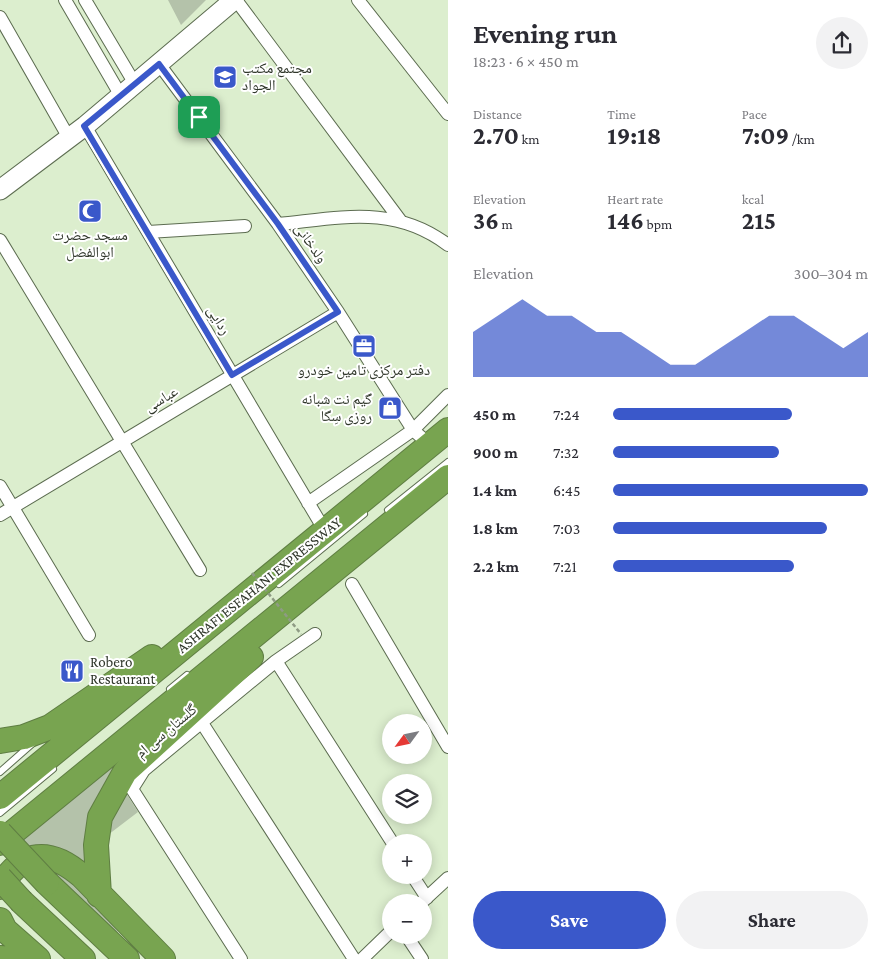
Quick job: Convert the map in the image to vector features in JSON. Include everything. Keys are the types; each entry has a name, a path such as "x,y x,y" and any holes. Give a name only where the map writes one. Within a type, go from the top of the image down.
{"highway":[{"name":"ASHRAFI ESFAHANI EXPRESSWAY","path":"0,797 326,531 421,437 448,430"},
{"path":"127,959 47,883 1,833 347,560 448,477"},
{"path":"99,895 96,845 100,817 125,772 284,628 347,560"},
{"path":"0,741 24,737 50,727 149,658 208,626"},
{"path":"0,887 13,868 21,862 42,856 56,858 68,864 163,959"},
{"path":"0,878 22,902 83,959"},
{"path":"0,920 5,930 38,959"},
{"path":"0,958 13,959"}],"street":[{"path":"65,0 128,90"},
{"path":"85,0 128,90"},
{"path":"0,190 84,126 235,0 400,220"},
{"path":"358,0 448,114"},
{"path":"0,17 69,138"},
{"name":"ولدخانی","path":"159,64 278,224 421,437"},
{"name":"ردایی","path":"84,126 326,531"},
{"path":"278,224 359,216 387,217 425,230 448,244"},
{"path":"148,232 246,226"},
{"path":"0,240 200,570"},
{"name":"عباسی","path":"0,515 338,312"},
{"path":"308,503 421,437 448,395"},
{"path":"0,486 89,635"},
{"path":"352,584 448,747"},
{"name":"گلستان سی ام","path":"241,959 132,790 144,770 276,661 314,634"},
{"path":"276,661 387,834"},
{"path":"202,723 354,959"},
{"path":"431,894 448,878"},
{"path":"362,959 382,940"},
{"path":"412,944 422,959"}],"lane":[{"path":"380,518 448,462"},
{"path":"276,586 369,510"},
{"path":"162,696 192,671"},
{"path":"0,772 50,727"},
{"path":"0,813 60,763"}],"path":[{"path":"252,573 301,634"}],"green space":[{"path":"168,0 206,0 181,25"},
{"path":"124,758 92,881 30,852 20,839"},
{"path":"121,785 138,812 100,841"},
{"path":"39,862 51,862 109,918 130,952"}],"place":[{"name":"مجتمع مکتب الجواد","path":"225,77"},
{"name":"مسجد حضرت ابوالفضل","path":"90,211"},
{"name":"دفتر مرکزی تامین خودرو","path":"364,346"},
{"name":"گیم نت شبانه روزی سِگا","path":"390,408"},
{"name":"Robero Restaurant","path":"72,671"}],"route":[{"path":"159,64 199,117 278,224 338,312 232,375 84,126 159,64"}]}
